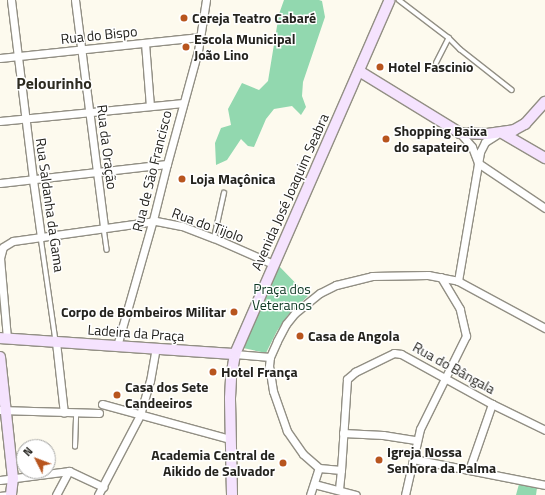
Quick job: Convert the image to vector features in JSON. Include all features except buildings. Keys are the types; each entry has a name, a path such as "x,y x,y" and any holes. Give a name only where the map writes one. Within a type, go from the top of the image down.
{"main road":[{"name":"Avenida José Joaquim Seabra","path":"232,495 230,439 231,377 235,354 273,264 390,0"},
{"path":"359,71 460,133 487,134 502,133 514,130 525,124 545,102"},
{"path":"524,146 522,137 525,124"},
{"path":"502,133 545,158"},
{"name":"Ladeira da Praça","path":"3,338 235,354"},
{"path":"0,357 3,410 13,478 11,494"}],"street":[{"name":"Rua Saldanha da Gama","path":"11,0 41,237"},
{"name":"Rua da Oração","path":"75,0 104,227"},
{"name":"Rua de São Francisco","path":"117,346 153,220 166,164 200,37 204,0"},
{"name":"Rua do Bispo","path":"0,58 200,37"},
{"path":"145,43 150,106"},
{"path":"0,120 183,103"},
{"path":"460,133 472,147 478,163 545,208"},
{"path":"458,282 480,152 485,142 502,133"},
{"path":"0,183 98,173 166,164"},
{"name":"Rua do Tijolo","path":"0,258 3,247 7,243 153,220 182,226 214,238 273,264"},
{"path":"0,258 3,338"},
{"path":"341,470 319,468 303,454 287,431 273,392 269,366 270,357 277,341 295,313 320,293 336,285 372,276 398,274 428,275 458,282 545,328"},
{"path":"405,495 416,440 424,419 466,336 460,309 440,277"},
{"name":"Rua Saldanha da Gama","path":"56,342 64,413"},
{"path":"98,495 140,415 156,348"},
{"name":"Rua do Bângala","path":"338,490 341,470 346,384 350,374 390,355 397,353 492,404 545,430"},
{"name":"Ladeira da Praça","path":"235,354 270,357"},
{"path":"102,404 230,439"},
{"path":"469,470 492,404"},
{"path":"3,410 99,413"},
{"path":"343,433 383,435 416,440"},
{"path":"413,459 545,485"},
{"path":"310,495 319,468"},
{"path":"0,480 69,471 103,487"},
{"path":"56,495 69,471"},
{"path":"314,484 356,495"}],"lane":[{"path":"399,0 449,38 460,49 512,90"},
{"path":"436,63 449,38"},
{"path":"214,238 224,194"},
{"name":"Rua da Oração","path":"104,227 107,250"},
{"name":"Rua Saldanha da Gama","path":"41,237 56,342"},
{"path":"76,413 76,447"},
{"path":"0,495 11,494"}],"green space":[{"path":"284,0 322,1 325,17 303,82 302,96 306,107 301,115 292,106 274,109 266,119 254,147 248,146 241,139 227,160 216,165 215,143 221,128 231,125 228,109 242,83 259,90 268,81 279,14"},
{"name":"Praça dos Veteranos","path":"278,265 308,296 288,315 277,331 266,353 243,348"},
{"path":"519,484 537,488 536,495 516,495"}],"place":[{"name":"Cereja Teatro Cabaré","path":"184,18"},
{"name":"Escola Municipal João Lino","path":"186,47"},
{"name":"Hotel Fascinio","path":"380,67"},
{"name":"Shopping Baixa do sapateiro","path":"386,139"},
{"name":"Loja Maçônica","path":"182,179"},
{"name":"Corpo de Bombeiros Militar","path":"234,312"},
{"name":"Casa de Angola","path":"300,336"},
{"name":"Hotel França","path":"213,372"},
{"name":"Casa dos Sete Candeeiros","path":"117,395"},
{"name":"Igreja Nossa Senhora da Palma","path":"379,460"},
{"name":"Academia Central de Aikido de Salvador","path":"283,463"}],"district":[{"name":"Pelourinho","path":"54,83"}]}
